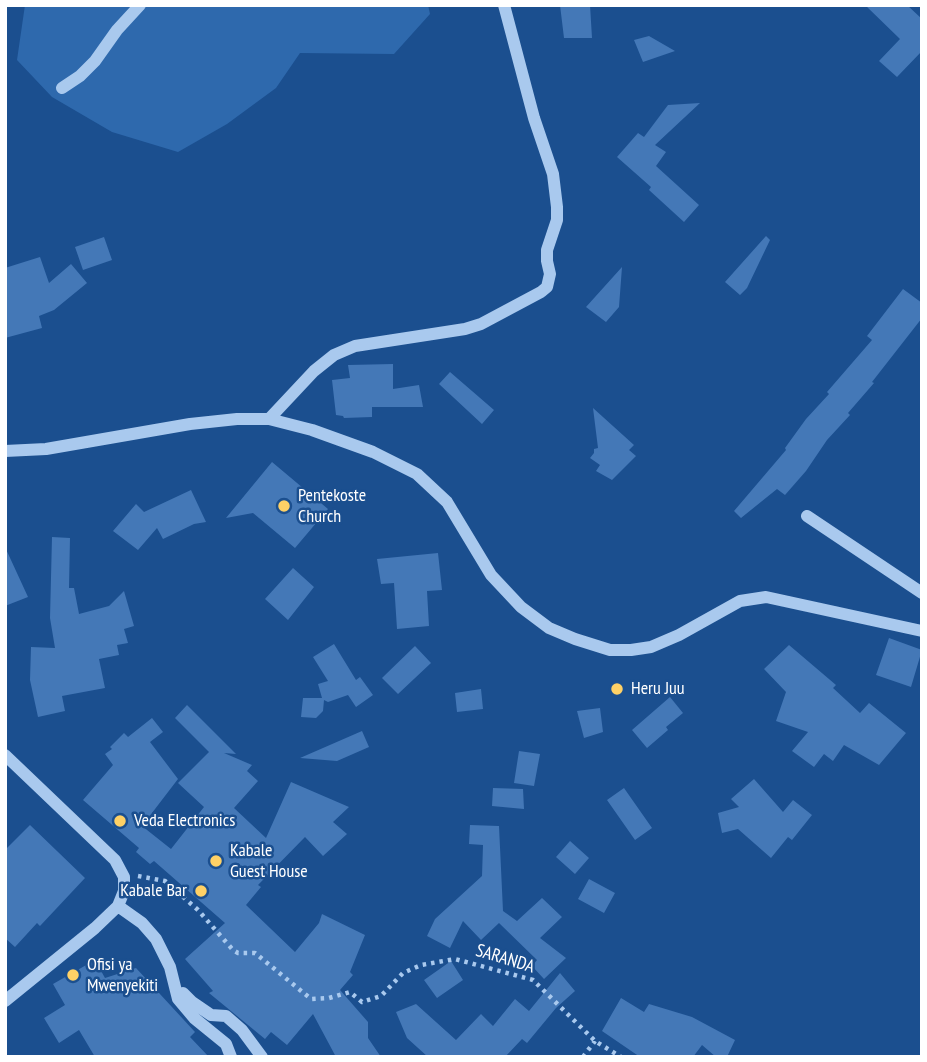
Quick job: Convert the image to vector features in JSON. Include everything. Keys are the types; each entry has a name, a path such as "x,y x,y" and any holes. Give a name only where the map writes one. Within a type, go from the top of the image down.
{"street":[{"path":"62,88 96,61 117,30 140,5"},
{"path":"269,419 314,371 334,355 355,346 481,324 547,287 550,274 547,250 557,207 554,174 534,118 504,5"},
{"path":"5,450 46,449 190,424 269,419 312,430 373,452 416,474 447,502 491,575 521,607 549,628 575,639 610,650 651,647 679,635 740,601 766,597 922,631"},
{"path":"807,516 922,593"},
{"path":"5,755 99,843 115,860 124,877 124,891 118,906 5,1001"},
{"path":"118,906 142,922 156,939 170,967 178,999 194,1018 226,1044 231,1057"},
{"path":"174,988 211,1015 226,1016 242,1030 262,1057"}],"path":[{"name":"SARANDA","path":"124,877 144,875 165,881 198,910 233,950 238,953 255,953 311,999 329,998 350,992 362,1002 381,996 403,973 421,965 455,959 533,980 570,1013 595,1041 621,1057"},
{"path":"583,1057 595,1041"}],"shaded area":[{"path":"25,5 428,5 430,14 394,54 300,53 276,88 227,124 178,152 112,132 52,97 17,60"}],"building":[{"path":"560,5 590,5 592,38 564,38"},
{"path":"865,5 907,5 922,19 922,51 897,77 879,61 900,39"},
{"path":"649,36 675,51 643,62 634,40"},
{"path":"700,103 655,145 666,152 656,166 699,205 684,222 649,190 651,187 617,157 638,133 644,137 668,105"},
{"path":"766,236 770,240 747,288 740,295 725,282"},
{"path":"104,237 112,260 83,270 75,247"},
{"path":"40,257 49,283 71,264 87,283 54,310 39,316 42,328 5,338 5,268"},
{"path":"622,267 619,307 606,322 586,307"},
{"path":"903,289 922,303 922,318 848,413 850,415 785,495 777,489 741,518 734,511 786,450 806,419 829,394 827,392 872,340 867,336"},
{"path":"393,364 393,389 419,385 423,407 372,407 372,417 344,418 336,415 332,380 350,378 348,365"},
{"path":"450,372 494,410 482,424 439,384"},
{"path":"593,408 634,445 629,450 636,456 612,480 596,471 600,465 590,458 594,449 598,448"},
{"name":"Pentekoste Church","path":"272,462 328,509 295,548 253,513 226,518"},
{"path":"191,490 206,522 194,524 163,539 157,528 138,550 113,531 136,504 144,512"},
{"path":"52,537 70,538 69,588 74,588 79,614 109,606 124,591 134,626 124,629 128,643 117,645 119,655 99,659 105,688 62,696 65,711 38,717 30,680 31,647 55,648 50,618"},
{"path":"5,547 28,597 5,606"},
{"path":"438,553 442,590 427,591 429,626 397,629 394,583 381,584 377,559"},
{"path":"293,568 314,587 288,620 265,599"},
{"path":"889,638 922,650 911,687 876,675"},
{"path":"334,644 356,680 360,677 373,695 356,707 348,695 328,702 324,700 323,711 316,718 301,717 303,698 322,698 318,684 328,681 313,657"},
{"path":"789,645 836,685 833,688 860,713 869,703 906,733 879,765 844,745 833,761 824,754 814,767 792,751 808,732 776,721 786,692 764,669"},
{"path":"415,646 431,663 398,694 382,678"},
{"path":"481,689 483,709 457,712 455,693"},
{"path":"670,697 683,713 647,748 632,730"},
{"path":"187,705 236,754 224,753 252,765 247,771 258,781 234,808 266,838 291,782 349,807 333,822 347,834 323,856 305,837 258,885 261,887 246,905 295,952 319,923 322,914 365,935 350,972 353,975 340,990 368,1022 368,1038 381,1057 336,1057 313,1014 287,1045 271,1032 265,1039 209,993 213,991 185,959 225,923 154,861 150,864 136,852 139,848 83,800 113,765 105,754 112,749 110,747 124,733 128,737 152,718 163,732 150,742 178,779 142,826 171,849 204,807 178,783 209,752 175,718"},
{"path":"600,708 603,732 584,738 577,711"},
{"path":"362,731 369,747 337,761 300,758"},
{"path":"519,751 540,754 534,786 514,783"},
{"path":"754,779 783,812 793,800 812,815 792,840 788,837 771,858 738,829 722,833 718,813 739,807 731,799"},
{"path":"493,788 523,789 524,809 492,806"},
{"path":"624,788 652,828 635,840 607,800"},
{"path":"30,825 85,878 40,926 37,923 15,947 5,938 5,850"},
{"path":"470,825 499,826 503,911 517,921 542,898 562,917 540,938 566,958 544,979 532,966 537,960 499,923 481,940 463,921 450,948 427,936 435,919 482,876 483,845 469,844"},
{"path":"570,841 589,858 575,874 556,857"},
{"path":"589,879 615,893 604,913 578,899"},
{"path":"95,960 105,978 136,968 195,1032 190,1037 209,1057 95,1057 79,1030 59,1043 44,1018 65,1005 53,984"},
{"path":"451,961 463,980 437,998 424,980"},
{"path":"560,973 575,991 556,1008 527,1043 522,1039 505,1057 428,1057 407,1038 396,1012 416,1004 456,1040 481,1014 493,1026 515,999 529,1011"},
{"path":"621,998 644,1012 649,1004 692,1017 735,1040 727,1057 716,1057 702,1045 693,1057 640,1057 602,1031"}],"place":[{"name":"Pentekoste Church","path":"284,506"},
{"name":"Heru Juu","path":"617,689"},
{"name":"Veda Electronics","path":"120,821"},
{"name":"Kabale Guest House","path":"216,861"},
{"name":"Kabale Bar","path":"201,891"},
{"name":"Ofisi ya Mwenyekiti","path":"73,975"}]}
